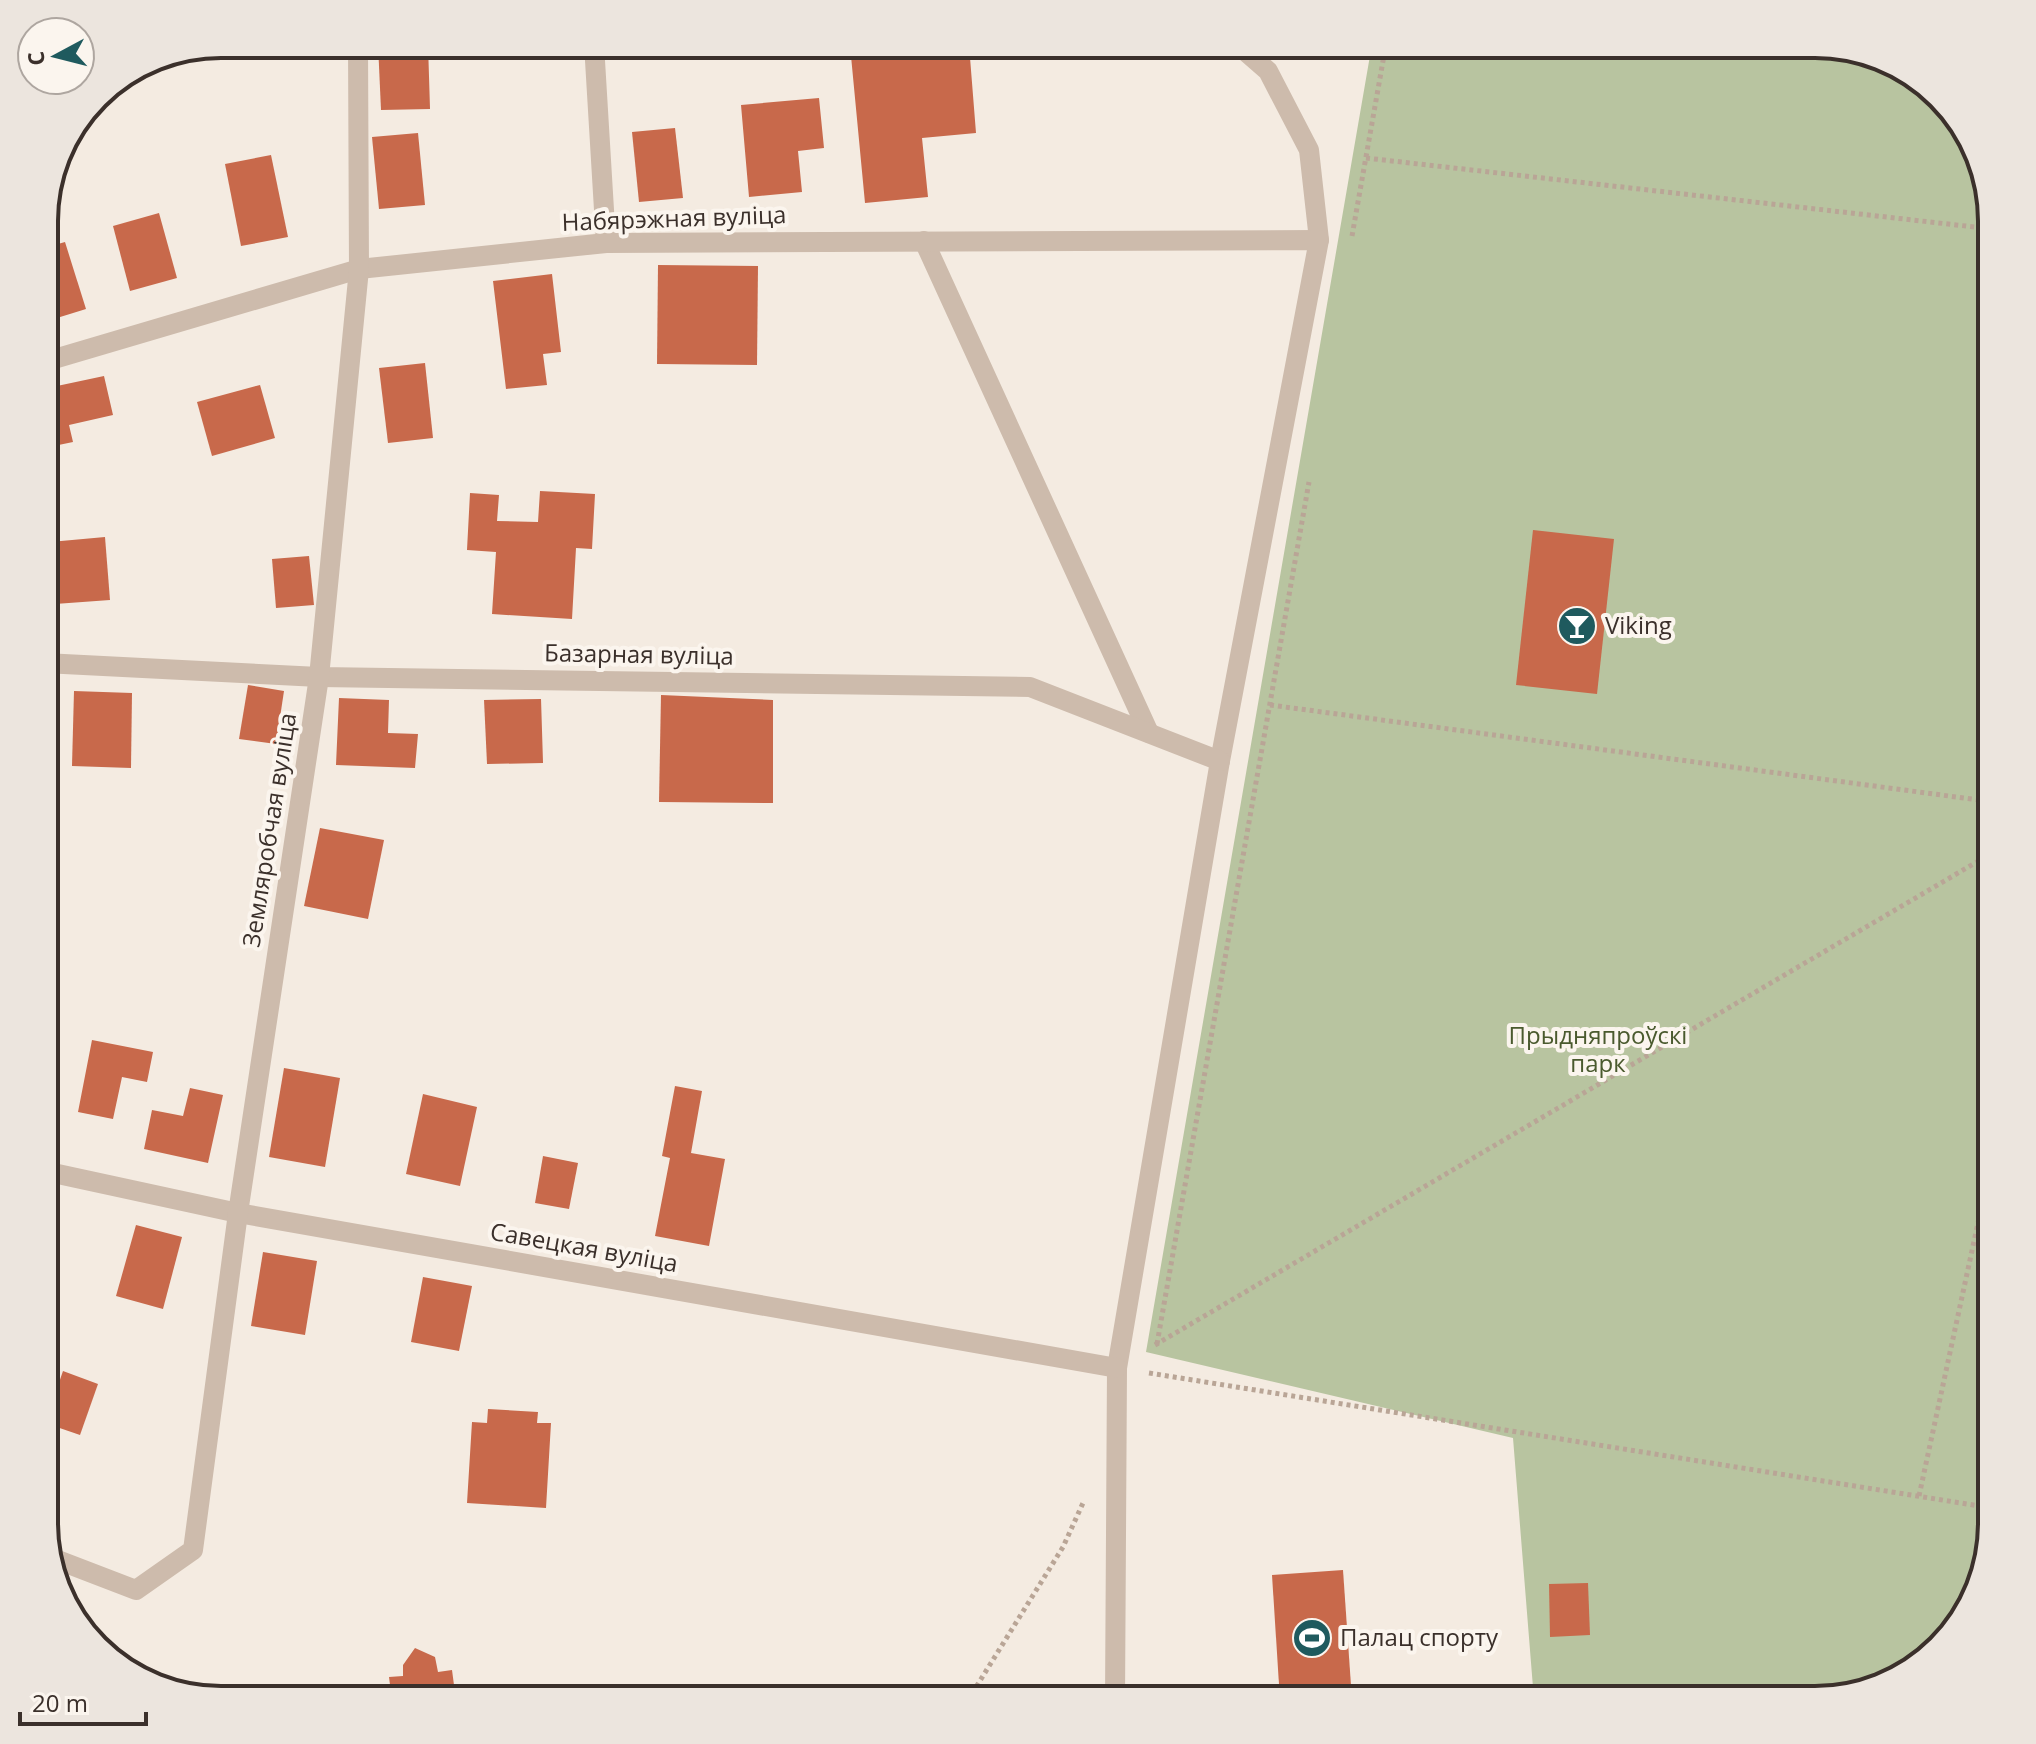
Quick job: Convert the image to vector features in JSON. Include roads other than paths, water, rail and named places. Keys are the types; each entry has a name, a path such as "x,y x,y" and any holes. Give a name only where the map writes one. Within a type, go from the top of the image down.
{"street":[{"name":"Земляробчая вуліца","path":"63,1562 136,1590 193,1550 238,1213 319,677 359,269 358,58"},
{"path":"595,58 606,243"},
{"path":"1115,1686 1117,1368 1220,761 1319,240 1309,150 1268,71 1253,58"},
{"name":"Набярэжная вуліца","path":"58,358 359,269 606,243 1319,240"},
{"path":"924,241 1149,733"},
{"name":"Базарная вуліца","path":"58,664 319,677 1030,687 1220,761"},
{"name":"Савецкая вуліца","path":"58,1174 238,1213 1117,1368"}],"place":[{"name":"Viking","path":"1577,626"},
{"name":"Палац спорту","path":"1312,1638"}],"park label":[{"name":"Прыдняпроўскі парк","path":"1598,1050"}]}
